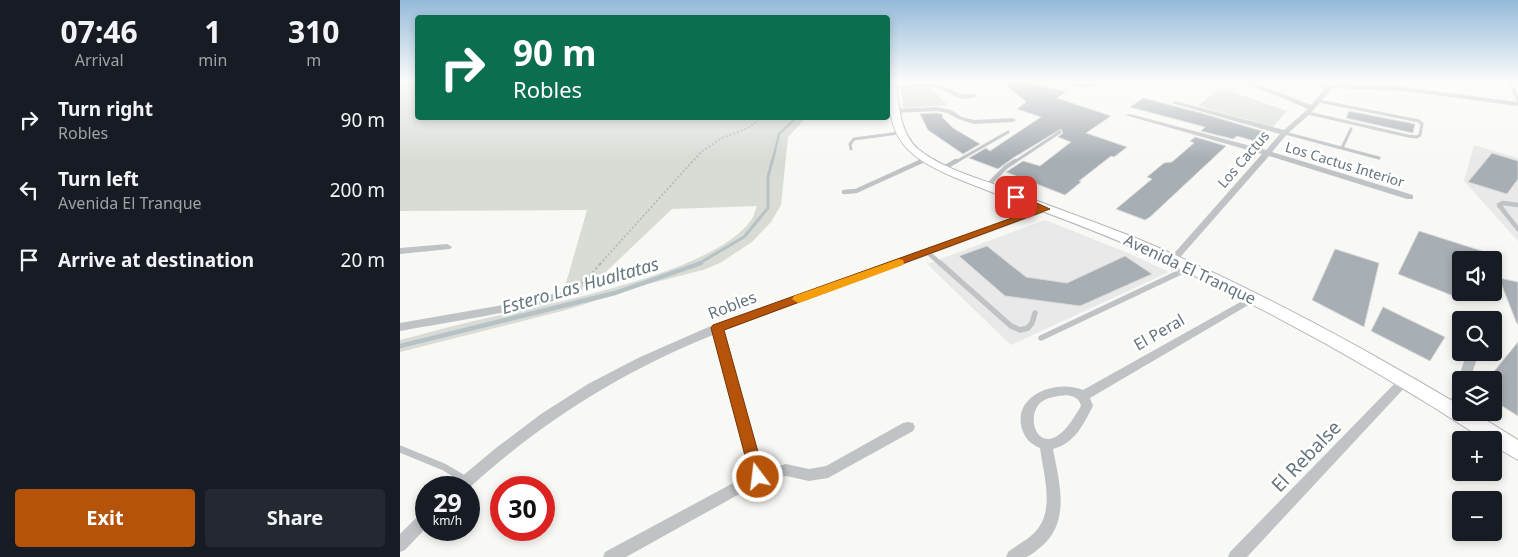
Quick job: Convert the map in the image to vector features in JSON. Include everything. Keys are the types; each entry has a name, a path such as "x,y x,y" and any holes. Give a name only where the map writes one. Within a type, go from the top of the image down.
{"street":[{"path":"895,108 899,132"},
{"name":"Los Cactus Interior","path":"1193,108 1285,133"},
{"path":"1303,108 1310,111"},
{"name":"Los Cactus","path":"1173,260 1266,153 1313,108"},
{"path":"895,111 937,109 949,111 960,118 974,122 1013,120"},
{"name":"Los Cactus Interior","path":"1128,115 1266,153 1410,197"},
{"name":"Avenida El Tranque","path":"899,132 907,144 927,159 944,168 1190,268 1253,298 1452,409"},
{"name":"Robles","path":"473,476 528,431 586,392 643,361 717,328 1046,209"},
{"path":"400,251 447,247"},
{"path":"400,327 525,304 568,294 578,288"},
{"name":"El Peral","path":"1083,396 1253,298"},
{"path":"717,328 758,477"},
{"name":"El Rebalse","path":"1236,557 1404,381"},
{"path":"1066,390 1075,391 1083,396 1087,406 1072,431 1059,443 1046,446 1039,442 1027,427 1028,411 1034,401 1043,396 1066,390"},
{"name":"Avenida El Tranque","path":"1471,421 1518,451"},
{"path":"611,557 758,477 786,470 809,475 828,472 908,427"},
{"path":"1014,557 1043,534 1051,522 1054,507 1046,446"},
{"path":"400,545 415,529"}],"lane":[{"path":"1310,111 1415,137 1420,135 1422,124 1419,121 1354,108"},
{"path":"1342,148 1351,129"},
{"path":"851,149 850,144 854,139 899,132"},
{"path":"944,168 1008,132"},
{"path":"987,186 1006,167 1060,132"},
{"path":"1285,133 1379,158"},
{"path":"844,192 856,191 927,159"},
{"path":"1518,205 1503,203 1499,205 1518,229"},
{"path":"927,252 1011,326 1020,330 1031,327 1034,324 1035,314"},
{"path":"1041,338 1190,268"},
{"path":"400,449 444,467 454,476"}],"path":[{"path":"578,288 702,152 720,139 742,130 759,120"}],"shaded area":[{"path":"400,108 415,108 415,120 804,120 788,137 781,205 771,222 752,242 720,263 703,270 648,284 566,310 400,352 400,340 468,322 599,292 674,268 706,254 733,238 752,219 757,206 672,209 590,287 564,290 587,210 400,211"},
{"path":"1205,108 1278,108 1287,111 1273,127"},
{"path":"1474,145 1518,158 1518,241 1464,181"},
{"path":"1045,220 1128,253 1169,272 1011,345 927,264"}],"building":[{"path":"1087,108 1111,116 1086,133 1127,147 1114,157 1111,156 1079,181 1081,182 1065,195 1006,172 1023,161 1040,166 1071,142 1058,137 1063,133 1061,129 998,169 969,158 986,148 990,151 1041,117 1017,109"},
{"path":"1134,108 1182,108 1265,132 1254,141 1237,136 1233,139 1201,131 1205,127"},
{"path":"1349,111 1415,124 1413,133 1346,118"},
{"path":"920,114 942,114 943,118 953,128 980,144 963,154 928,130"},
{"path":"1195,137 1226,146 1145,220 1116,209 1152,179 1147,177 1164,163 1172,162 1194,143 1190,141"},
{"path":"1492,153 1518,161 1518,179 1507,194 1468,182"},
{"path":"1419,231 1482,251 1452,251 1452,295 1398,274"},
{"path":"987,246 1026,277 1067,283 1125,256 1152,274 1080,306 1005,296 959,256"},
{"path":"1335,249 1379,263 1364,327 1312,300"},
{"path":"1502,279 1518,282 1517,324 1502,286"},
{"path":"1383,307 1445,337 1430,361 1371,331"},
{"path":"1518,342 1518,416 1502,406 1502,371 1494,371"}],"waterway":[{"name":"Estero Las Hualtatas","path":"772,163 779,134 794,120"},
{"name":"Estero Las Hualtatas","path":"698,264 744,237 768,208 768,177 772,161"},
{"name":"Estero Las Hualtatas","path":"400,346 615,293 701,263"}],"slow traffic":[{"path":"798,299 899,263"}],"route":[{"path":"758,477 717,328 1046,209 1016,197"}]}
